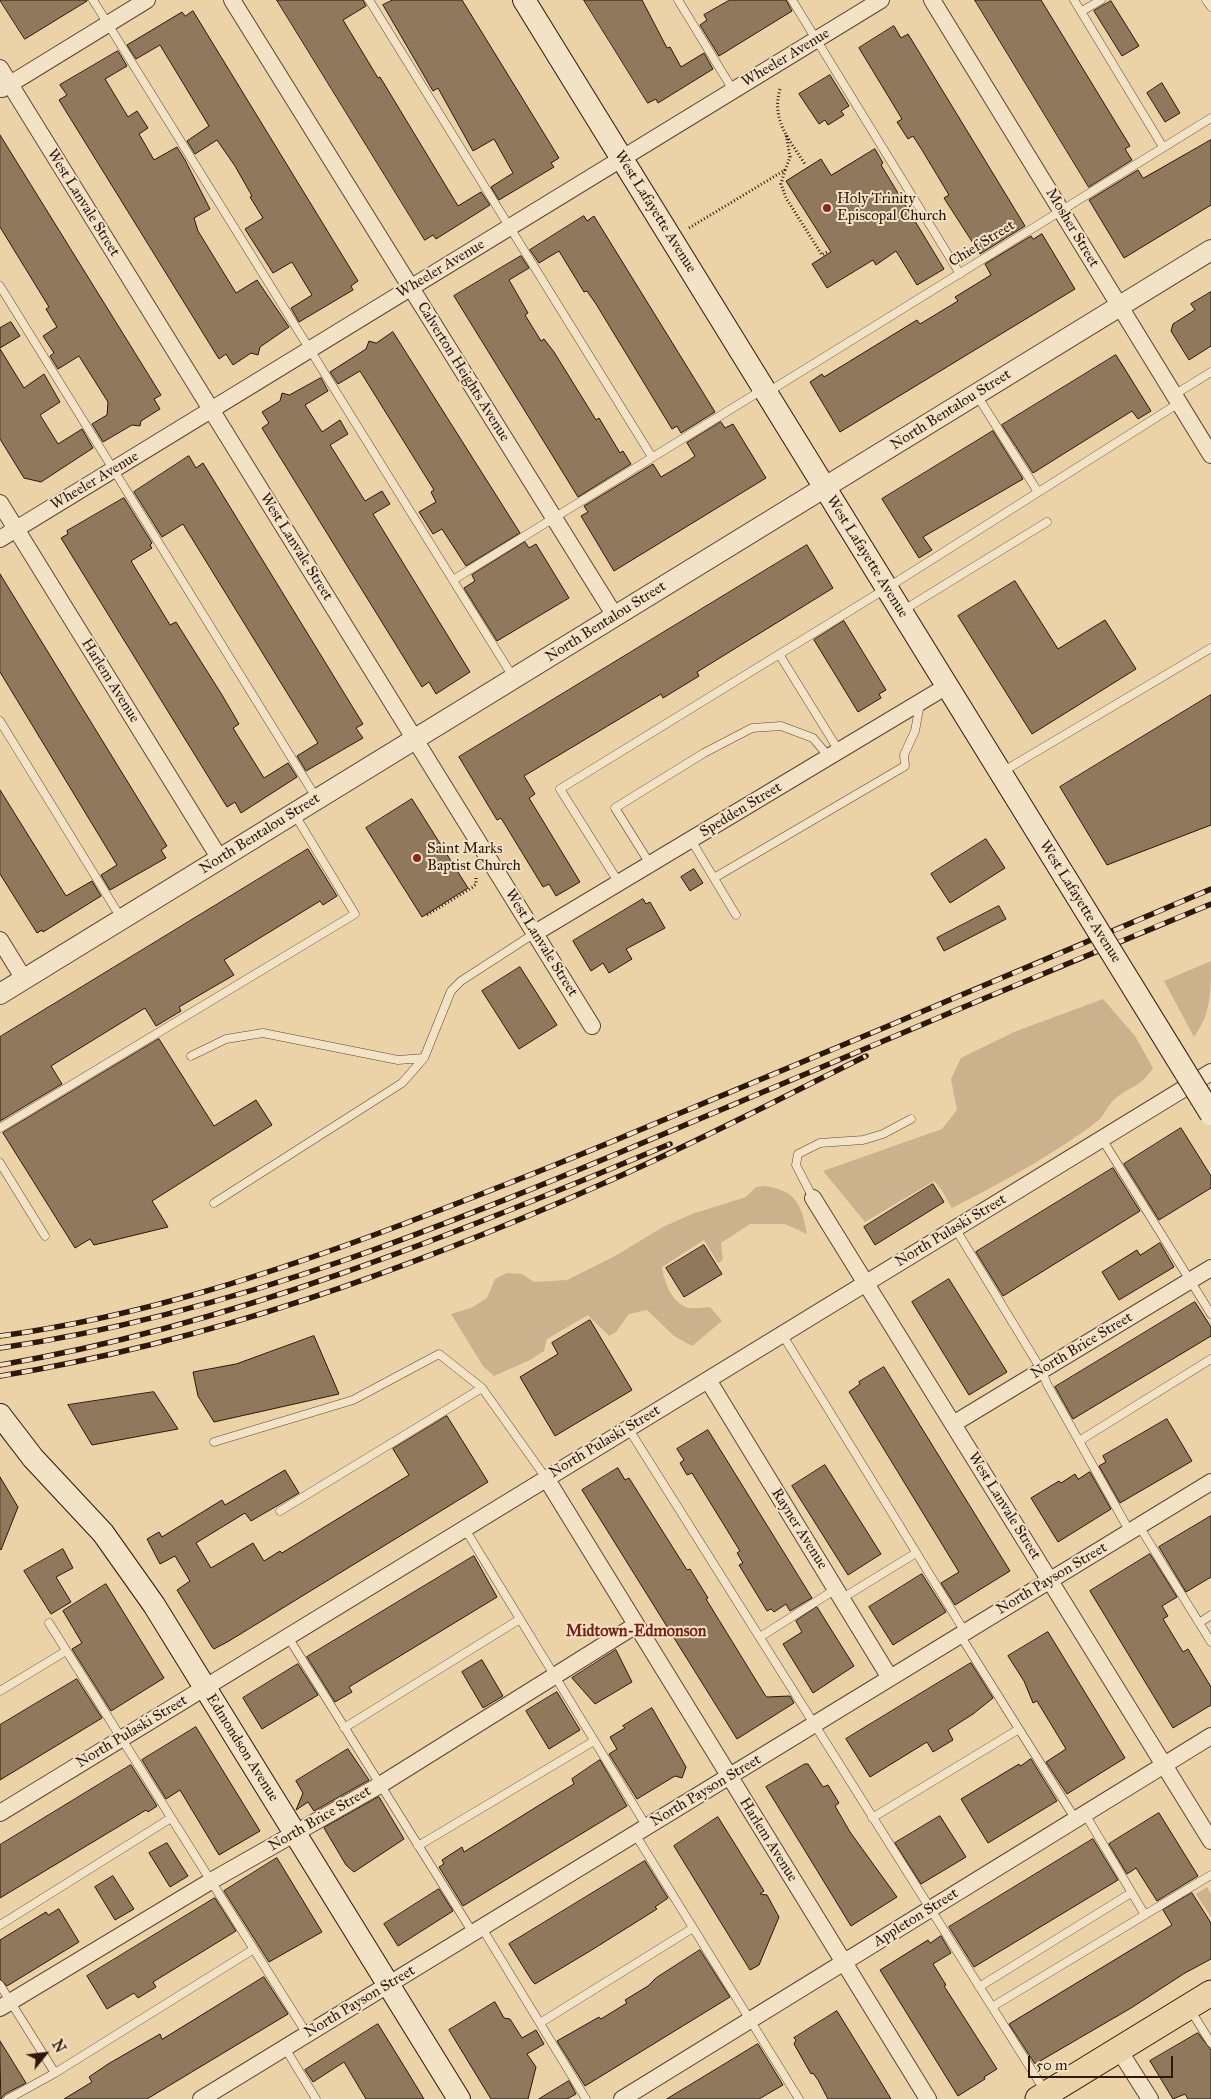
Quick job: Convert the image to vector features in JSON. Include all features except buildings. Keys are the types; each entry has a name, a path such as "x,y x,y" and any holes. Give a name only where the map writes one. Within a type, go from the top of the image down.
{"main road":[{"name":"West Lafayette Avenue","path":"524,0 1211,1115"},
{"name":"Edmondson Avenue","path":"0,1415 33,1458 85,1512 124,1561 205,1688 459,2099"},
{"path":"1045,2097 1211,1993"}],"street":[{"path":"5,87 147,0"},
{"name":"Calverton Heights Avenue","path":"232,0 615,616"},
{"name":"Wheeler Avenue","path":"0,539 881,0"},
{"name":"Mosher Street","path":"932,0 1211,456"},
{"name":"West Lanvale Street","path":"0,68 5,87 211,410 592,1026"},
{"name":"North Bentalou Street","path":"0,994 1211,250"},
{"name":"Harlem Avenue","path":"0,503 220,859"},
{"name":"Spedden Street","path":"535,934 947,686"},
{"path":"0,940 24,979"},
{"name":"North Pulaski Street","path":"0,1812 1211,1072"},
{"name":"West Lafayette Avenue","path":"1192,1084 1211,1115"},
{"name":"West Lanvale Street","path":"813,1198 1211,1841"},
{"name":"North Brice Street","path":"953,1424 1211,1268"},
{"name":"Rayner Avenue","path":"708,1380 890,1678"},
{"name":"Harlem Avenue","path":"546,1478 928,2099"},
{"name":"North Payson Street","path":"204,2098 1211,1482"},
{"name":"North Brice Street","path":"5,2005 211,1881 380,1785 554,1674 636,1625"},
{"name":"Appleton Street","path":"622,2099 1211,1736"},
{"path":"1119,2050 1150,2099"}],"lane":[{"path":"93,0 514,678"},
{"path":"369,0 652,457"},
{"path":"678,0 733,90"},
{"path":"792,0 960,274"},
{"path":"1074,0 1164,147"},
{"path":"1082,12 1101,0"},
{"path":"1206,0 1211,7"},
{"name":"Chief Street","path":"453,580 652,457 960,274 1211,118"},
{"path":"0,286 317,799"},
{"path":"620,882 560,789 887,588 1038,492 1176,399 1211,372"},
{"path":"976,394 1038,492"},
{"path":"901,611 1047,522"},
{"path":"1000,772 1211,648"},
{"path":"779,654 834,754"},
{"path":"714,878 905,766 904,755 915,731 920,702"},
{"path":"0,721 122,919"},
{"path":"650,864 616,808 704,753 752,728 781,726 813,738 834,754"},
{"path":"0,1128 355,914 294,813"},
{"path":"691,840 736,915"},
{"path":"214,1203 402,1083 424,1058 450,991 461,981 535,934"},
{"path":"191,1056 226,1039 264,1033 398,1060 424,1058"},
{"path":"813,1198 796,1164 798,1154 820,1143 864,1140 883,1134 911,1119"},
{"path":"1102,1139 1211,1314"},
{"path":"0,1163 45,1236"},
{"path":"954,1228 1042,1371 1047,1384 1079,1441 1134,1529 1211,1642"},
{"path":"782,1334 916,1552 1019,1729 1132,1893 1144,1915"},
{"path":"214,1442 353,1400 439,1354 482,1388 546,1478"},
{"path":"1079,1441 1211,1359"},
{"path":"280,1511 482,1388"},
{"path":"628,1428 992,2007 1045,2097"},
{"path":"465,1529 594,1740 693,1928 799,2099"},
{"path":"760,1637 916,1552"},
{"path":"1199,1623 1211,1615"},
{"path":"344,1728 520,1619"},
{"path":"49,1623 307,2034"},
{"path":"288,1637 418,1846 540,2023 586,2099"},
{"path":"0,1691 66,1651"},
{"path":"872,1818 1019,1729"},
{"path":"418,1846 594,1740"},
{"path":"0,1925 171,1818"},
{"path":"992,2007 1211,1875"},
{"path":"979,1987 1132,1893"},
{"path":"540,2023 693,1928"},
{"path":"8,2099 55,2073 254,1950"},
{"path":"0,1985 5,2005 55,2073"},
{"path":"1189,2007 1211,2043"},
{"path":"285,2048 316,2099"}],"path":[{"path":"780,89 776,106 786,134 790,157 782,184 786,198 822,255 827,252"},
{"path":"786,134 806,164"},
{"path":"685,230 785,170"},
{"path":"427,915 473,887 476,884 476,878"}],"shaded area":[{"path":"1211,961 1207,1011 1194,1037 1164,981"},
{"path":"1103,999 1135,1036 1153,1068 1143,1080 1113,1101 1099,1120 1046,1156 952,1208 934,1181 865,1222 823,1171 942,1129 957,1110 951,1079 961,1058 1014,1032"},
{"path":"756,1187 776,1188 791,1195 800,1207 807,1234 785,1224 750,1224 721,1243 723,1260 718,1263 704,1240 662,1267 664,1278 676,1300 688,1308 710,1307 722,1321 692,1346 674,1336 647,1310 629,1314 616,1332 609,1336 588,1315 547,1339 544,1351 530,1360 494,1376 483,1366 451,1314 471,1308 487,1298 495,1279 507,1273 522,1274 534,1282 567,1280 615,1256 663,1227 692,1214 746,1197"},
{"path":"1207,1887 1211,1894 1211,1917 1196,1894"}],"railway":[{"path":"0,1336 104,1317 206,1291 307,1259 406,1223 613,1141 1211,889"},
{"path":"0,1348 88,1333 175,1312 261,1288 346,1260 430,1229 596,1162 1211,904"},
{"path":"0,1376 155,1344 231,1323 382,1273 530,1215 636,1169 866,1056"},
{"path":"0,1365 87,1348 172,1326 341,1274 507,1211 670,1144"}],"place":[{"name":"Holy Trinity Episcopal Church","path":"827,208"},
{"name":"Saint Marks Baptist Church","path":"417,858"}],"district":[{"name":"Midtown-Edmonson","path":"636,1632"}]}
